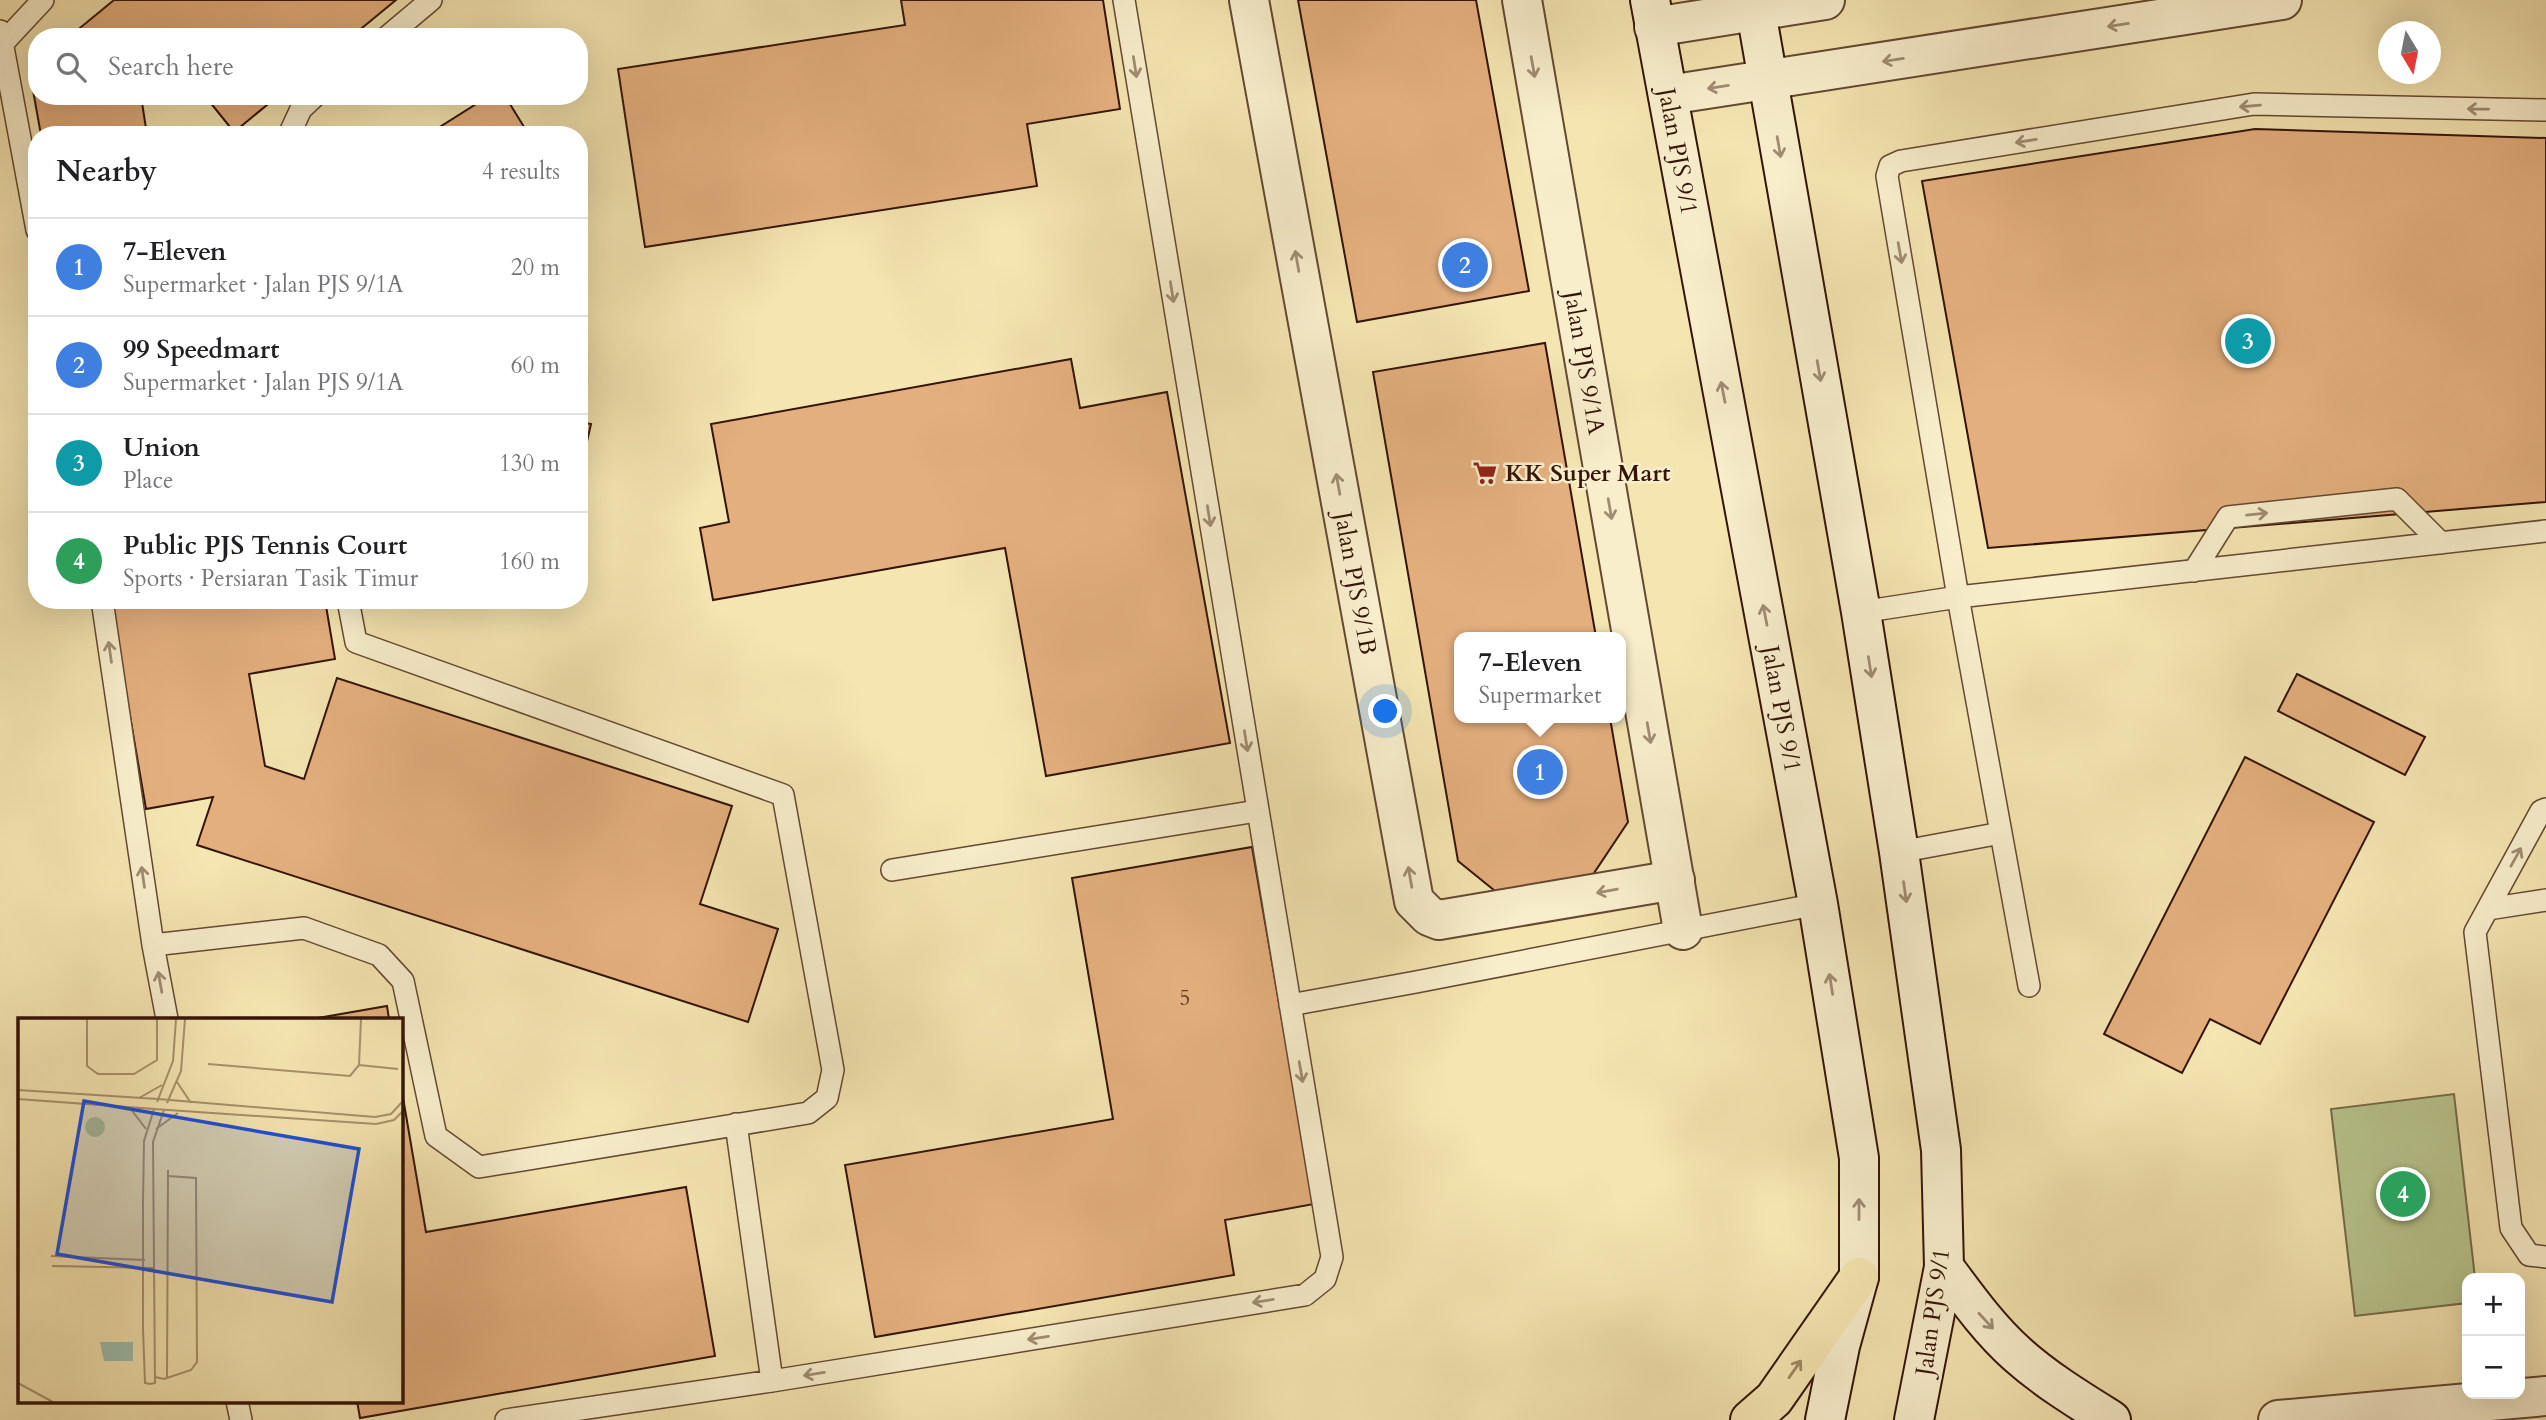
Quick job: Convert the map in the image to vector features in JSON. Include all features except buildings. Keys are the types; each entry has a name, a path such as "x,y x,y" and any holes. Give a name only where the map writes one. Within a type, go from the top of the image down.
{"highway":[{"path":"1750,1420 1774,1399 1859,1278"}],"street":[{"name":"Jalan PJS 9/1B","path":"1250,0 1414,901 1429,916 1439,920 1675,880"},
{"name":"Jalan PJS 9/1A","path":"1522,0 1683,930"},
{"path":"1652,13 1825,0"},
{"path":"1668,96 2282,0"},
{"name":"Jalan PJS 9/1","path":"1755,5 1861,612 1899,852 1941,1150 1944,1267 1914,1420"},
{"name":"Jalan PJS 9/1","path":"1652,13 1818,904 1859,1158 1859,1278 1840,1346 1825,1420"},
{"path":"1944,1267 1980,1315 2017,1354 2059,1387 2111,1420"},
{"path":"2278,1420 2546,1396"}],"lane":[{"path":"28,182 1,38 43,0"},
{"path":"398,28 431,0"},
{"path":"506,1420 772,1381 1305,1295 1325,1279 1332,1257 1124,0"},
{"path":"2029,985 1958,597 1887,176 1890,166 1901,161 2254,104 2546,110"},
{"path":"293,126 304,105"},
{"path":"2194,571 2228,517 2397,499 2441,543"},
{"path":"1861,612 1958,597 2546,531"},
{"path":"103,609 153,945 167,1018"},
{"path":"153,945 304,928 379,955 403,981 436,1136 479,1167 808,1113 827,1098 833,1070 783,795 356,642 350,609"},
{"path":"2546,808 2541,811 2475,932 2511,1228 2529,1255 2546,1257"},
{"path":"892,870 1257,811"},
{"path":"1899,852 2001,833"},
{"path":"2488,909 2546,900"},
{"path":"1290,1004 1818,904"},
{"path":"736,1124 772,1381"},
{"path":"237,1402 241,1420"}],"green space":[{"path":"2454,1094 2474,1273 2462,1273 2462,1304 2355,1316 2331,1109"}],"place":[{"name":"99 Speedmart","path":"1465,265"},
{"name":"Union","path":"2248,341"},
{"name":"KK Super Mart","path":"1485,473"},
{"name":"7-Eleven","path":"1540,772"},
{"name":"Public PJS Tennis Court","path":"2403,1194"}]}
